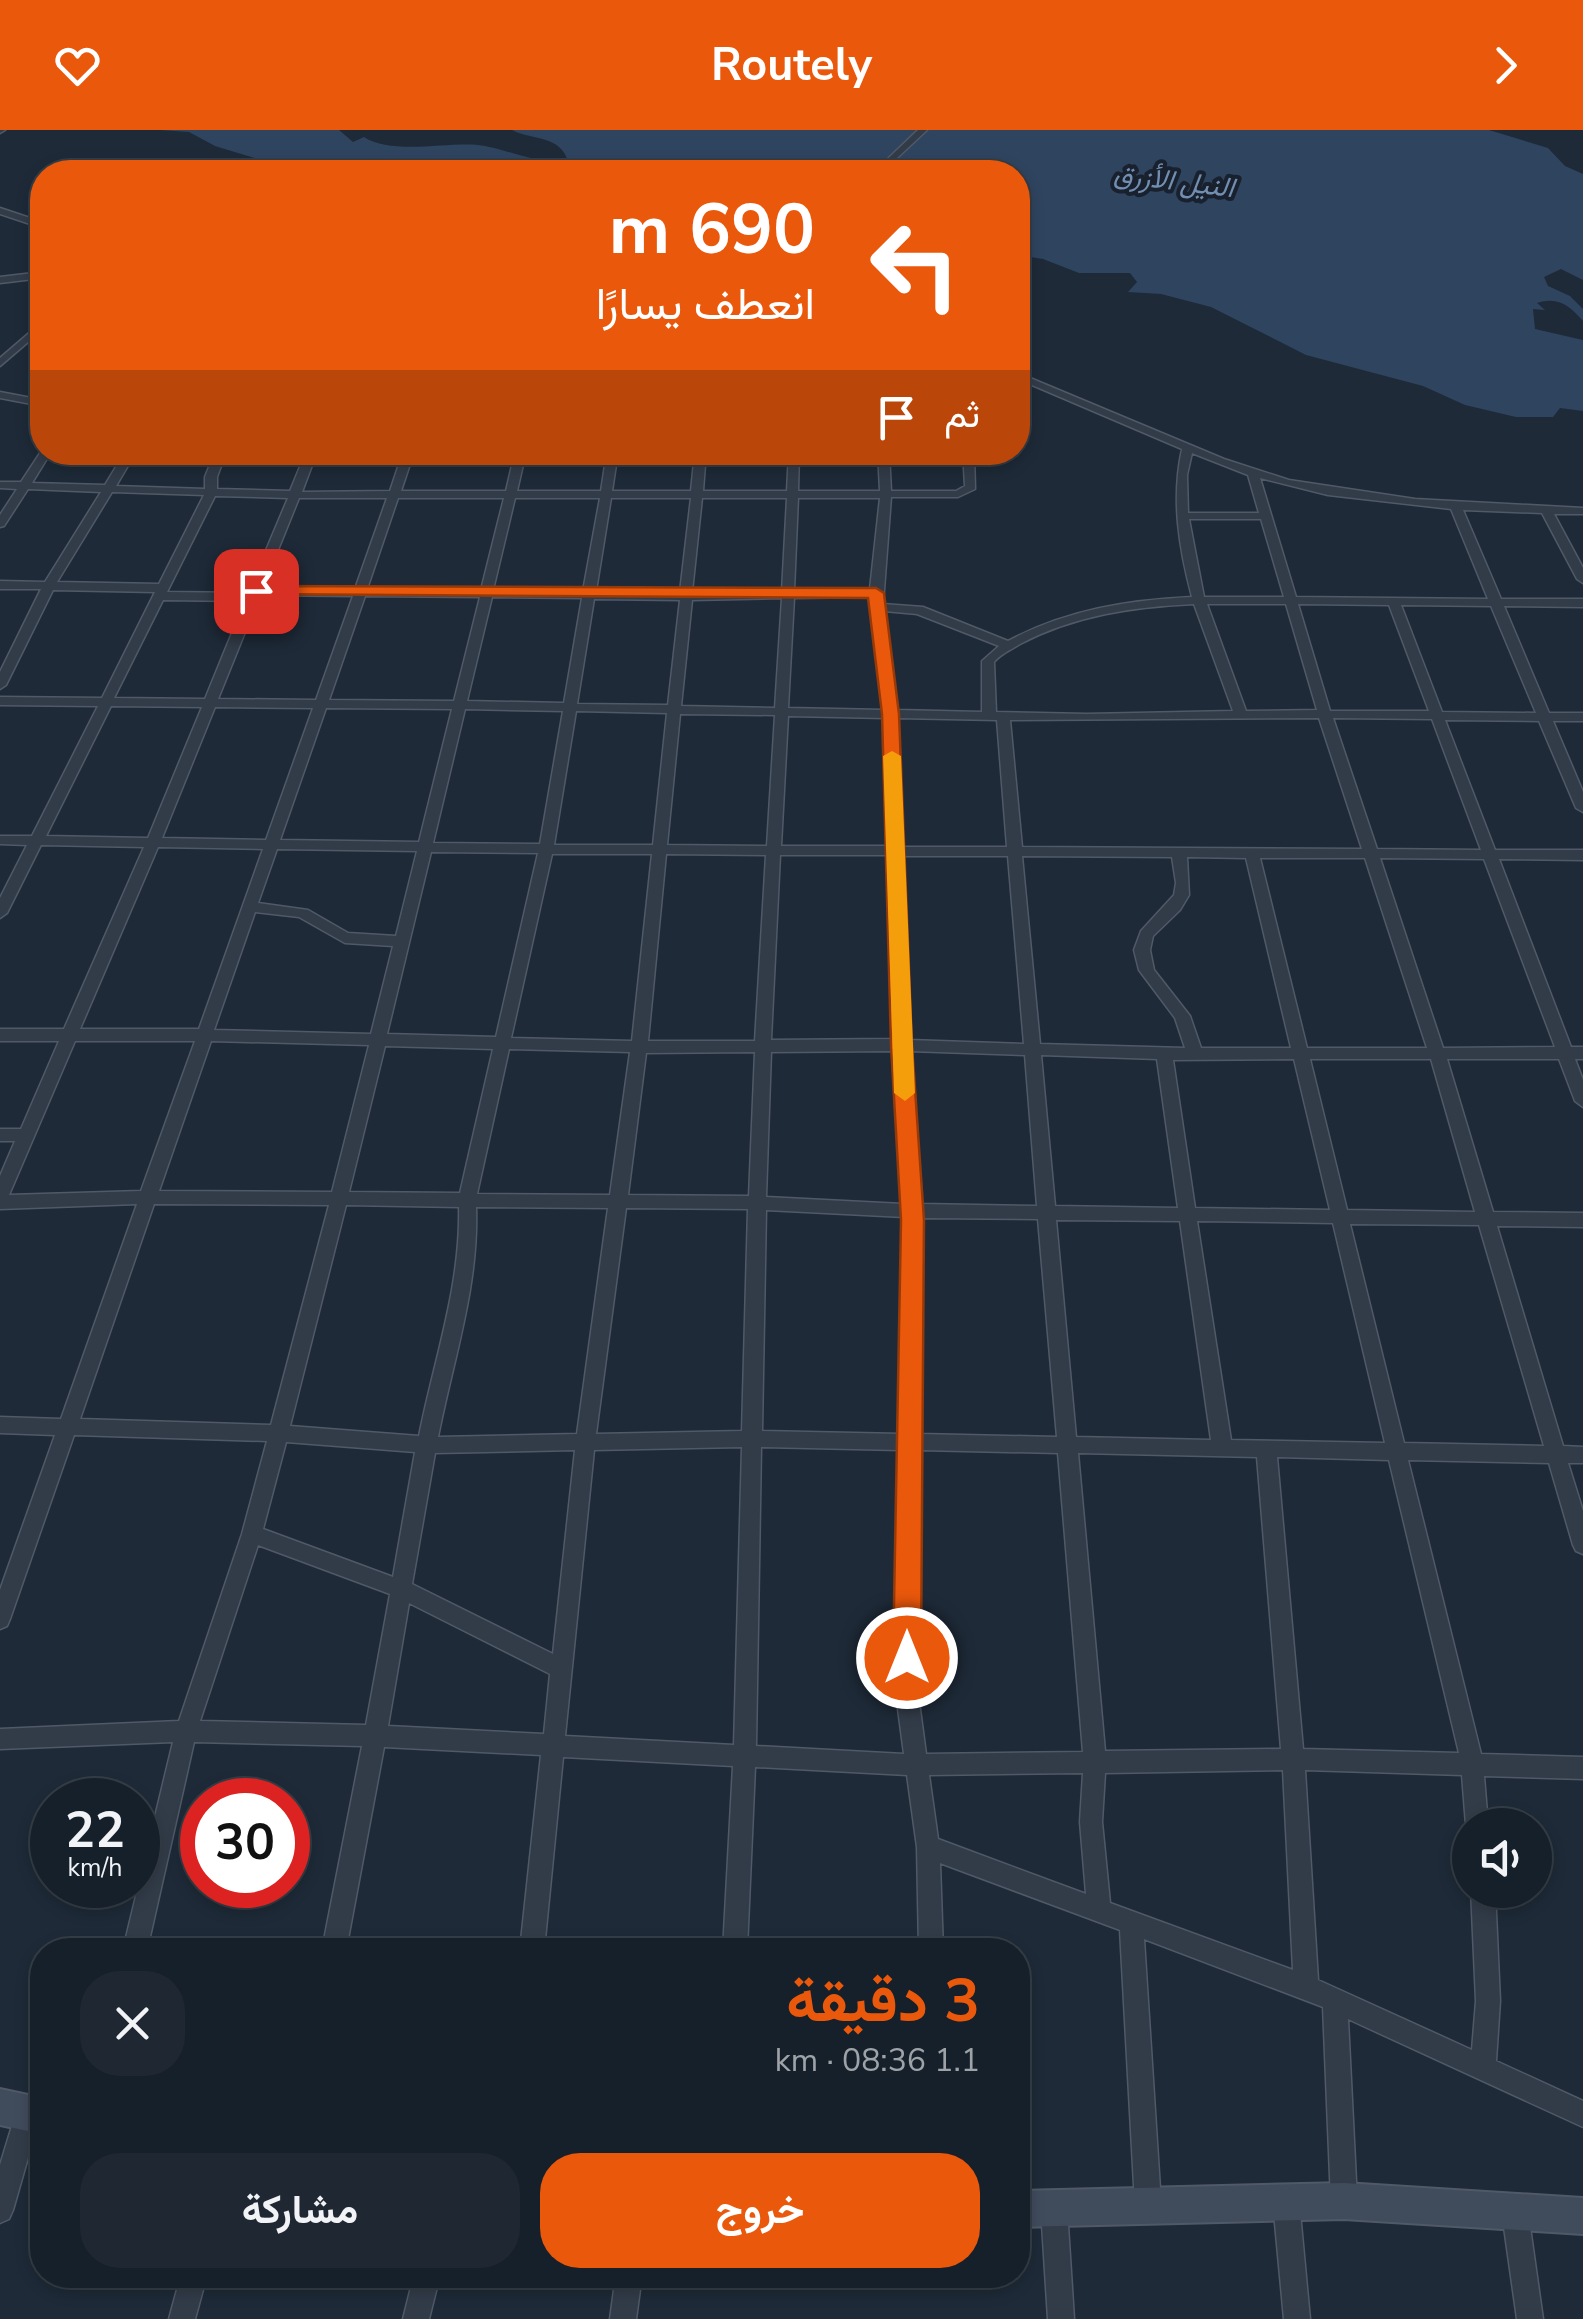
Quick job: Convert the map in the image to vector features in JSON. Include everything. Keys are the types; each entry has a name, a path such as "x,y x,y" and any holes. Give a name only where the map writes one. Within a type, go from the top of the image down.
{"main road":[{"path":"1036,2209 1344,2201 1583,2216"}],"street":[{"path":"891,160 924,130"},
{"path":"0,211 30,221"},
{"path":"0,280 30,276"},
{"path":"0,363 30,337"},
{"path":"1030,381 1253,473 1350,494 1583,511"},
{"path":"0,395 30,401"},
{"path":"1188,447 1180,468 1182,516 1199,598 1241,716"},
{"path":"0,524 39,465"},
{"path":"0,685 49,586 124,465"},
{"path":"0,913 212,493 211,477 216,465"},
{"path":"307,465 154,840 0,1199 760,1203 912,1211 1583,1220"},
{"path":"0,1619 276,842 404,465"},
{"path":"138,1938 186,1731 252,1534 339,1200 518,465"},
{"path":"336,1938 378,1736 426,1446 470,1244 467,1200 546,849 610,465"},
{"path":"533,1938 586,1445 639,1048 699,465"},
{"path":"736,1938 747,1756 763,1043 784,712 794,465"},
{"path":"884,465 886,494 877,600 891,714 912,1211 907,1694 913,1765 928,1847 931,1938"},
{"path":"0,486 296,496 967,493 971,487 969,465"},
{"path":"1253,473 1324,714 1436,1050 1552,1453 1583,1546"},
{"path":"1454,503 1583,808"},
{"path":"1546,510 1583,580"},
{"path":"1182,516 1268,516"},
{"path":"0,585 254,594 786,594 877,600 919,610 1008,645"},
{"path":"1100,1909 1092,1822 1095,1762 1063,1442 1017,854 988,661 1008,645 1104,607 1199,598 1583,603"},
{"path":"1394,602 1583,1101"},
{"path":"0,701 208,701 996,716 1583,717"},
{"path":"0,840 1017,854 1583,855"},
{"path":"1180,854 1180,900 1150,928 1142,942 1142,954 1150,980 1182,1017 1195,1054"},
{"path":"1252,854 1472,1764 1476,1808"},
{"path":"252,908 303,914 345,938 400,941"},
{"path":"0,1035 206,1035 639,1048 763,1043 902,1045 1164,1054 1436,1050 1583,1053"},
{"path":"1164,1054 1222,1447"},
{"path":"0,1135 26,1135"},
{"path":"0,1425 278,1433 426,1446 752,1439 1583,1455"},
{"path":"1266,1448 1293,1760 1306,1987"},
{"path":"252,1534 404,1590 562,1669"},
{"path":"0,1739 186,1731 555,1744 913,1765 1293,1760 1583,1768"},
{"path":"928,1847 1306,1987 1583,2114"},
{"path":"1483,2066 1488,1973 1484,1908"},
{"path":"1131,1922 1148,2204"},
{"path":"1335,2001 1344,2201"},
{"path":"0,2210 24,2112"},
{"path":"1286,2202 1298,2319"},
{"path":"1036,2209 1060,2319"},
{"path":"1515,2213 1530,2319"},
{"path":"182,2319 190,2288"},
{"path":"416,2319 424,2288"},
{"path":"623,2319 627,2288"}],"water":[{"path":"160,130 339,130 353,142 364,137 404,147 478,145 538,160 261,160 215,146 189,132"},
{"name":"النيل الأزرق","path":"512,130 1489,130 1548,148 1565,166 1583,174 1583,280 1561,269 1544,277 1548,286 1570,296 1583,309 1583,321 1557,302 1537,303 1545,310 1533,309 1535,329 1583,340 1583,411 1560,408 1553,417 1516,417 1465,405 1423,386 1306,355 1211,307 1161,294 1128,292 1137,282 1130,273 1079,273 1030,257 1030,160 567,160 553,143"}],"slow traffic":[{"path":"892,756 905,1093"}],"route":[{"path":"256,591 688,596 876,593 891,714 902,1045 913,1220 907,1658"}]}
